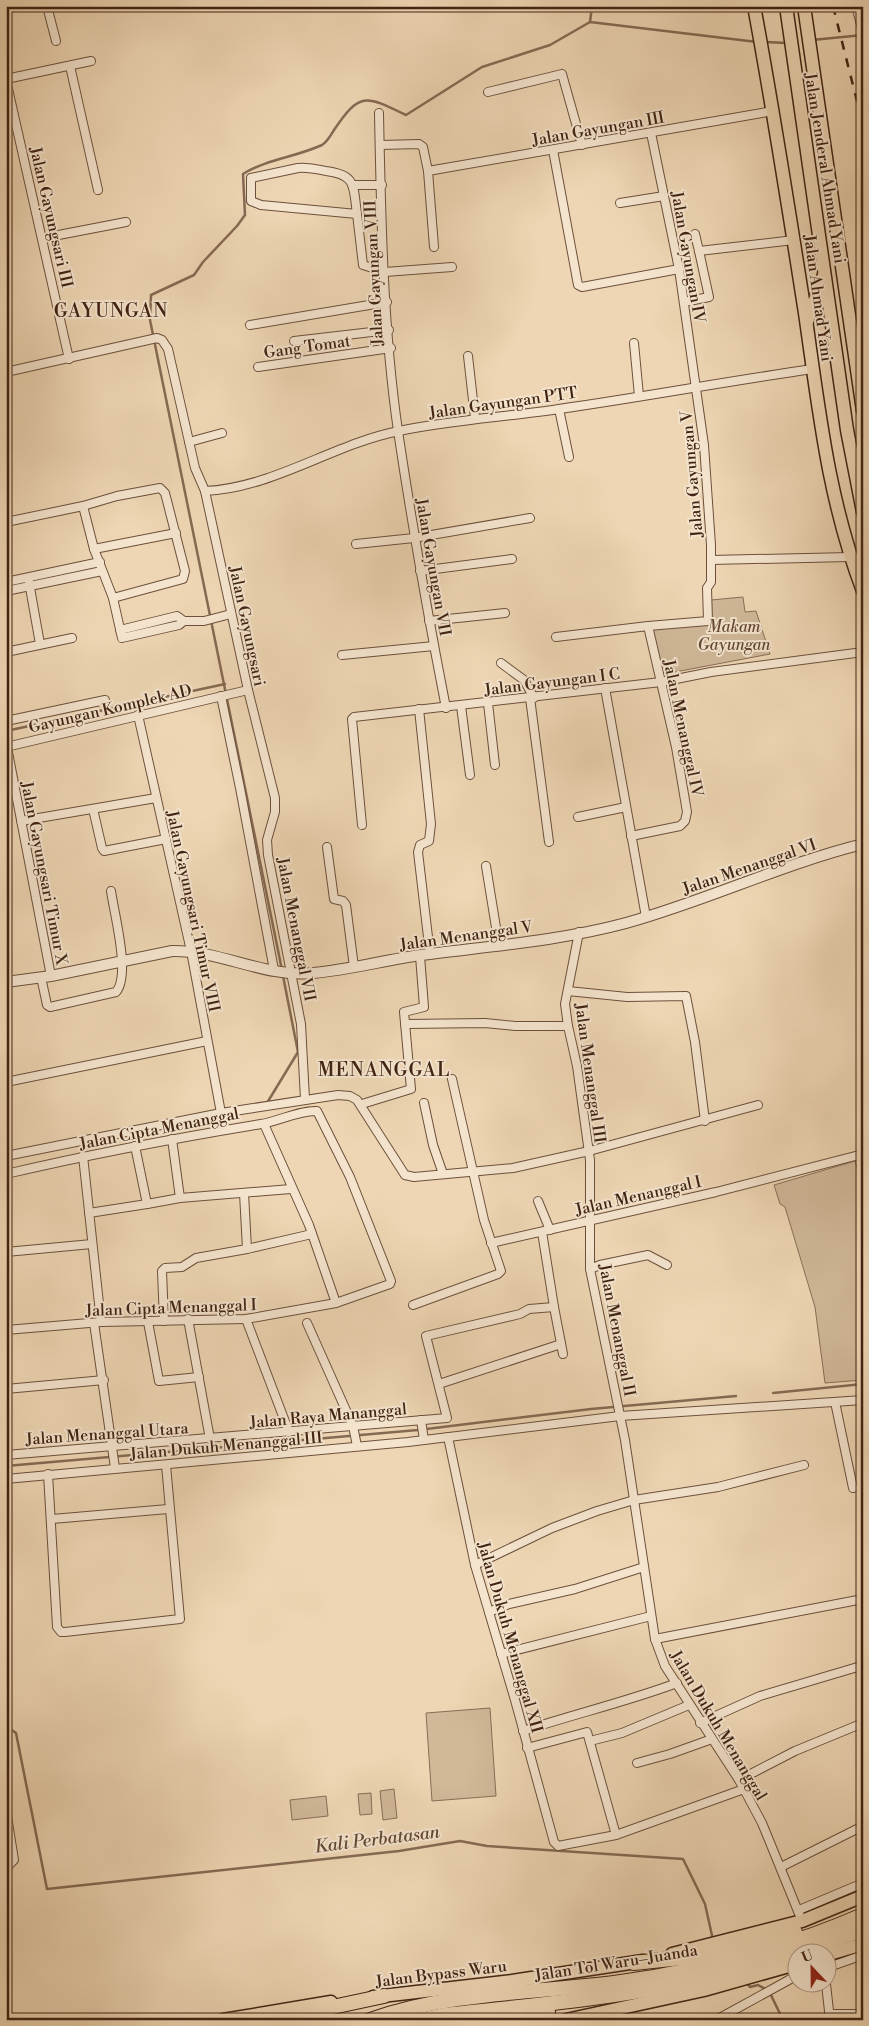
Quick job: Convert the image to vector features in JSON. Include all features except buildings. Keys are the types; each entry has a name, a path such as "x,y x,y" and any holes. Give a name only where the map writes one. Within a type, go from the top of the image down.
{"highway":[{"name":"Jalan Ahmad Yani","path":"754,6 794,240 830,482 850,557 863,591"},
{"name":"Jalan Jenderal Ahmad Yani","path":"786,6 826,272 847,430 863,512"},
{"name":"Jalan Jenderal Ahmad Yani","path":"804,6 863,411"},
{"path":"806,325 826,272"},
{"path":"634,1963 715,1959 801,1915 863,1896"},
{"name":"Jalan Tol Waru–Juanda","path":"419,2020 444,2015 610,1997 715,1959 732,1950 863,1914"},
{"name":"Jalan Tol Waru–Juanda","path":"370,2020 413,2007 442,2002 617,1982 715,1959 752,1972 863,1930"},
{"path":"836,1952 863,1944"},
{"name":"Jalan Bypass Waru","path":"223,2020 299,2006 512,1981 634,1963"},
{"path":"566,2020 737,1982 752,1972 786,1966"},
{"path":"288,2020 309,2012 384,1996"},
{"path":"512,2020 610,1997"}],"street":[{"path":"48,6 56,41"},
{"path":"857,7 863,28"},
{"path":"7,83 92,62"},
{"path":"70,66 98,190"},
{"path":"488,92 562,74 582,145"},
{"name":"Jalan Gayungsari III","path":"7,83 69,360"},
{"name":"Jalan Gayungan III","path":"428,171 773,111"},
{"name":"Jalan Gayungan VIII","path":"379,113 385,272 398,431"},
{"name":"Jalan Gayungan IV","path":"651,133 679,270 697,386"},
{"path":"380,145 421,145 428,171 434,247"},
{"path":"553,150 578,285 582,287 679,270"},
{"path":"357,214 252,203 250,199 251,178 298,168 340,173 347,176 353,185 357,214 362,263 385,272 452,266"},
{"path":"353,185 382,185"},
{"path":"620,203 664,196"},
{"path":"43,238 126,222"},
{"path":"684,302 709,297 694,234"},
{"path":"699,251 794,240"},
{"path":"250,325 387,302"},
{"path":"294,340 389,330"},
{"name":"Jalan Gayungsari","path":"69,360 157,338 162,340 168,349 196,472 205,491 248,690 267,767"},
{"path":"634,343 639,396"},
{"name":"Gang Tomat","path":"258,366 391,348"},
{"path":"468,356 475,418"},
{"path":"6,372 69,360"},
{"name":"Jalan Gayungan PTT","path":"205,491 225,490 266,478 371,437 398,431 475,418 559,409 813,369"},
{"name":"Jalan Gayungan V","path":"648,626 708,621 707,588 711,582 711,560 704,445 697,386"},
{"path":"559,409 569,457"},
{"name":"Jalan Gayungan VII","path":"398,431 414,538 446,708"},
{"path":"189,442 222,433"},
{"path":"6,522 160,488 165,493 176,533 185,571 183,580 113,598"},
{"path":"82,506 94,550 113,598 122,638 179,625 184,621 204,621 231,614"},
{"path":"356,544 414,538 530,518"},
{"path":"94,550 176,533"},
{"path":"711,560 850,557"},
{"path":"420,571 512,559"},
{"path":"6,582 100,562"},
{"path":"6,591 102,571"},
{"path":"28,578 40,644"},
{"path":"429,621 505,613"},
{"path":"556,637 648,626"},
{"name":"Jalan Menanggal IV","path":"631,836 680,826 685,821 687,812 676,747 648,626"},
{"path":"6,652 72,638"},
{"path":"342,655 434,646"},
{"name":"Jalan Gayungan I C","path":"362,825 352,718 661,682 711,672 863,652"},
{"path":"501,662 524,680 532,698 549,842"},
{"path":"605,688 646,917"},
{"name":"Gayungan Komplek AD","path":"7,747 248,690"},
{"path":"223,695 240,788 283,972"},
{"path":"6,721 105,700"},
{"path":"488,703 495,765"},
{"path":"461,706 470,775"},
{"path":"362,1104 411,1089 405,1011 424,1007 425,955 418,852 420,845 429,841 431,824 419,709"},
{"name":"Jalan Gayungsari Timur VIII","path":"138,715 191,951 221,1113"},
{"name":"Jalan Gayungsari Timur X","path":"7,747 22,821 46,976 47,1005 50,1007 116,992 122,981 122,962"},
{"name":"Jalan Menanggal VII","path":"267,767 276,805 274,819 268,832 268,854 283,972 301,1024 305,1099"},
{"path":"22,821 156,798"},
{"path":"578,817 626,807"},
{"path":"93,809 104,851 166,839"},
{"name":"Jalan Menanggal VI","path":"646,917 723,892 810,859 863,844"},
{"path":"327,847 334,899 343,901 346,905 354,967"},
{"path":"486,866 499,946"},
{"path":"110,891 122,962"},
{"name":"Jalan Menanggal V","path":"6,982 157,954 191,951 283,972 313,973 425,955 499,946 579,932 646,917"},
{"name":"Jalan Menanggal III","path":"579,932 565,1004 568,1026 578,1066 589,1151 588,1220"},
{"path":"568,991 627,997 686,996 694,1034 705,1121"},
{"path":"405,1024 485,1023 515,1026 568,1026"},
{"path":"6,1082 207,1041"},
{"path":"413,1305 498,1274 501,1270 491,1243 472,1172 452,1079"},
{"path":"6,1156 221,1113 305,1099 350,1096 362,1104 405,1175 414,1177 512,1168 589,1151 758,1106"},
{"path":"424,1103 433,1145 443,1174"},
{"name":"Jalan Cipta Menanggal","path":"6,1174 83,1156 264,1124 317,1111"},
{"name":"Jalan Cipta Menanggal I","path":"6,1330 97,1323 188,1319 246,1319 336,1303 390,1284 391,1281 350,1177 317,1111"},
{"path":"264,1124 312,1234 336,1303"},
{"path":"172,1139 180,1198"},
{"path":"136,1146 147,1204"},
{"name":"Jalan Menanggal I","path":"491,1243 716,1192 863,1154"},
{"path":"83,1156 92,1244 97,1323 115,1466"},
{"path":"89,1212 180,1198 291,1189"},
{"path":"244,1193 247,1249"},
{"path":"538,1201 546,1231 554,1307 563,1354"},
{"name":"Jalan Menanggal II","path":"588,1220 590,1269 620,1412"},
{"path":"164,1321 163,1270 182,1267 200,1257 247,1249 312,1234"},
{"path":"6,1252 92,1244"},
{"path":"590,1269 646,1255 655,1257 667,1265"},
{"path":"554,1307 528,1309 521,1314 426,1336 439,1384 560,1344"},
{"path":"188,1319 210,1439"},
{"path":"246,1319 288,1432"},
{"path":"148,1322 159,1381 199,1377"},
{"path":"307,1323 353,1427 357,1445"},
{"path":"6,1389 104,1380"},
{"name":"Jalan Raya Mananggal","path":"210,1439 421,1422 448,1418 439,1384"},
{"path":"448,1437 620,1412 863,1400"},
{"path":"835,1402 853,1488"},
{"name":"Jalan Dukuh Menanggal","path":"620,1412 644,1567 649,1616 655,1639 665,1666 700,1723 739,1780 762,1823 801,1915"},
{"path":"421,1422 424,1439"},
{"name":"Jalan Dukuh Menanggal III","path":"6,1479 115,1466 166,1465 448,1437"},
{"name":"Jalan Dukuh Menanggal XII","path":"448,1437 475,1565 554,1842 558,1846 570,1845 616,1835"},
{"name":"Jalan Menanggal Utara","path":"6,1455 114,1449 210,1439"},
{"path":"48,1474 57,1627 61,1632 65,1632 180,1619 168,1509 166,1465"},
{"path":"475,1565 572,1519 634,1500 718,1487 804,1465"},
{"path":"52,1519 168,1509"},
{"path":"489,1612 509,1604 575,1588 644,1567"},
{"path":"655,1639 863,1599"},
{"path":"501,1654 649,1616"},
{"path":"700,1723 760,1696 861,1666"},
{"path":"523,1731 565,1717 625,1702 677,1684"},
{"path":"590,1740 628,1730 689,1705"},
{"path":"739,1780 795,1751 863,1724"},
{"path":"527,1748 587,1732 616,1835 744,1789"},
{"path":"637,1763 712,1739"},
{"path":"6,1811 14,1860 9,1867"},
{"path":"781,1867 863,1826"},
{"path":"801,1915 863,1883"},
{"path":"836,1964 863,1955"},
{"path":"716,2020 786,1982"},
{"path":"827,1994 830,2017 863,2014"}],"green space":[{"name":"Makam Gayungan","path":"743,597 745,612 756,611 770,654 675,672 672,662 660,663 651,628 710,624 711,600"},
{"path":"855,1161 863,1188 863,1380 825,1383 815,1307 785,1207 780,1204 774,1185"},
{"path":"490,1708 496,1796 432,1801 426,1713"},
{"path":"394,1789 397,1818 383,1820 380,1791"},
{"path":"371,1793 372,1814 360,1815 358,1794"},
{"path":"326,1796 328,1816 292,1820 290,1800"}],"waterway":[{"path":"590,22 592,6"},
{"path":"282,970 150,320 151,295 194,275 203,262 237,226 245,215 243,174 272,161 322,145 350,109 357,103 372,101 406,115 482,67 550,45 590,22 757,42"},
{"path":"812,40 863,35"},
{"path":"765,42 787,43"},
{"path":"6,731 225,684"},
{"path":"267,1103 298,1052 283,976"},
{"path":"773,1393 863,1384"},
{"path":"6,1466 418,1430 591,1409 736,1396"},
{"name":"Kali Perbatasan","path":"6,1726 16,1733 47,1889 399,1851 460,1841 487,1846 683,1859 705,1904 713,1940"},
{"name":"Kali Perbatasan","path":"746,1982 750,1987 758,1985 769,1991 783,2020"}],"railway":[{"path":"833,6 863,125"}],"district":[{"name":"GAYUNGAN","path":"111,310"},
{"name":"MENANGGAL","path":"384,1069"}]}
